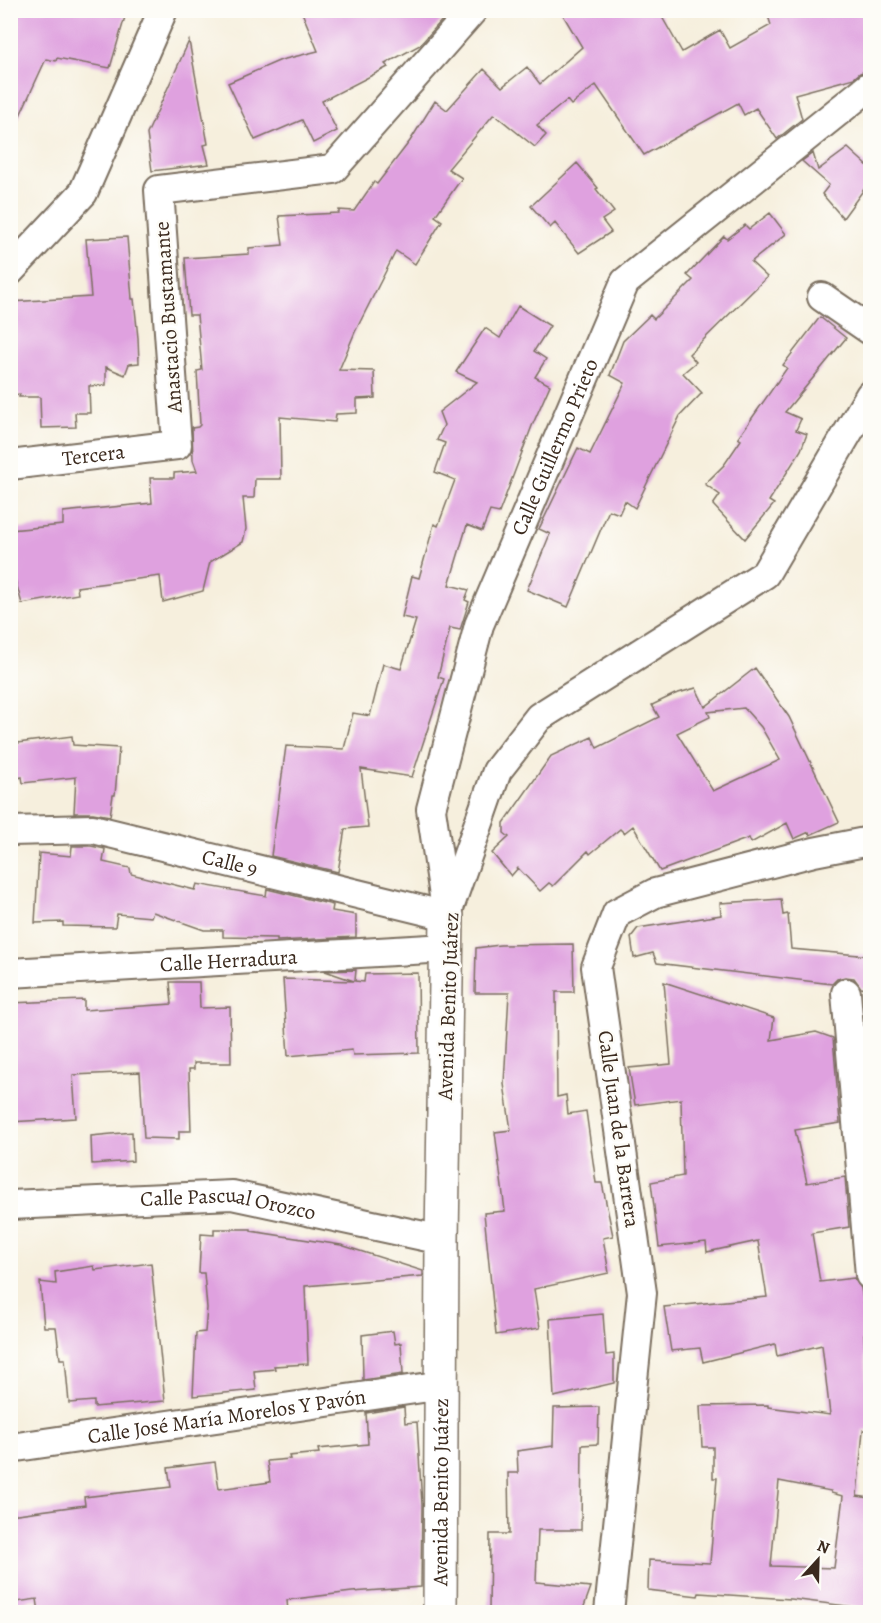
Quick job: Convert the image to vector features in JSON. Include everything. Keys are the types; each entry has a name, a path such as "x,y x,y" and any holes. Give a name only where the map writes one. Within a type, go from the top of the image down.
{"street":[{"path":"10,271 83,193 162,10"},
{"name":"Anastacio Bustamante","path":"177,445 159,190 333,169 473,10"},
{"name":"Calle Guillermo Prieto","path":"447,916 431,809 479,625 625,282 870,86"},
{"path":"822,297 870,330"},
{"name":"Avenida Benito Juárez","path":"440,1612 447,916 497,771 539,717 765,574 870,395"},
{"name":"Tercera","path":"10,465 177,445"},
{"name":"Calle 9","path":"10,831 93,829 447,916"},
{"name":"Calle Juan de la Barrera","path":"609,1612 642,1293 596,967 617,913 655,893 814,852 870,841"},
{"name":"Calle Herradura","path":"10,973 447,948"},
{"path":"846,993 868,1219 870,1275"},
{"name":"Calle Pascual Orozco","path":"10,1204 232,1195 442,1240"},
{"name":"Calle José María Morelos Y Pavón","path":"10,1448 443,1385"}],"building":[{"path":"10,10 127,10 110,68 57,58 56,61 46,59 10,137"},
{"path":"301,10 451,10 420,45 385,64 388,67 322,101 337,131 313,143 302,120 255,140 228,83 281,60 318,51"},
{"path":"560,10 658,10 682,52 720,30 730,48 771,25 766,10 870,10 870,70 854,78 795,94 802,119 777,139 756,108 744,115 738,103 644,155 596,85 571,105 567,100 537,125 546,135 535,147 494,114 448,169 462,178 435,216 442,221 415,264 396,251 355,332 339,370 374,371 375,398 357,399 357,413 336,414 335,422 280,417 281,479 255,479 254,498 243,498 246,529 243,542 210,562 203,591 163,602 160,576 77,587 78,594 22,604 10,561 10,530 63,525 63,512 152,503 150,478 174,478 174,473 197,471 193,460 192,428 200,425 197,371 202,370 197,315 189,315 185,258 249,254 249,248 283,245 279,216 339,213 339,210 354,211 374,182 377,184 410,141 435,101 447,110 484,69 502,87 527,67 540,84 582,47"},
{"path":"189,41 208,144 204,145 209,164 152,171 147,134"},
{"path":"848,148 870,168 870,181 843,218 822,194 829,185 802,161 813,153 818,170"},
{"path":"577,163 614,212 602,220 611,232 579,253 555,223 550,228 531,206"},
{"path":"770,213 786,234 751,262 767,277 689,354 696,362 683,373 702,393 680,416 635,508 625,501 619,514 609,510 568,607 527,590 550,534 539,529 578,448 590,454 625,383 610,375 623,341 650,315 654,319 693,280 687,275 724,236 727,239 745,225 749,229"},
{"path":"127,237 139,363 129,364 125,375 106,367 106,385 89,386 90,413 75,413 76,427 41,428 40,397 10,395 10,302 91,297 86,239"},
{"path":"518,306 550,326 534,351 546,359 535,377 550,385 499,513 490,511 482,531 467,525 449,585 469,590 465,600 469,602 460,630 450,628 438,677 444,679 412,777 361,769 368,827 345,829 338,872 271,856 286,746 344,749 353,713 370,716 383,664 401,669 416,620 402,617 412,576 419,578 434,524 438,526 455,480 435,472 445,443 437,440 444,425 439,412 477,382 456,372 485,328 500,338"},
{"path":"820,317 846,338 785,412 801,419 796,430 807,434 801,450 769,501 774,504 745,539 713,505 720,495 705,484 724,465 741,440 738,438 787,368 783,365"},
{"path":"755,668 789,717 839,822 810,835 809,832 794,839 787,823 751,843 749,838 660,871 633,826 624,833 620,829 590,854 588,851 553,886 549,883 540,891 518,868 511,876 492,853 509,837 504,833 504,823 551,756 592,737 597,748 659,717 652,705 675,694 696,688 705,707","holes":["744,708 761,727 780,760 713,791 677,733 710,717 708,712"]},
{"path":"72,736 73,745 119,748 115,795 113,795 110,816 74,813 76,777 23,783 22,777 10,780 10,744"},
{"path":"72,846 105,849 103,862 130,868 131,874 195,890 197,884 266,896 267,889 333,905 332,911 356,915 356,937 277,941 277,938 223,937 223,930 204,930 153,912 151,917 117,914 115,927 63,926 63,922 35,923 39,853 71,856"},
{"path":"781,899 783,915 788,914 791,949 870,956 870,989 861,988 854,978 837,979 832,984 657,963 653,953 634,958 631,937 638,928 721,915 720,903"},
{"path":"573,944 574,992 556,992 557,1097 566,1095 568,1114 586,1111 596,1183 602,1183 613,1236 603,1238 609,1273 534,1289 540,1328 496,1335 484,1213 505,1211 495,1132 511,1130 504,1084 509,993 475,993 476,948 500,945"},
{"path":"356,970 355,981 364,982 365,974 418,973 419,1053 353,1055 352,1050 288,1056 283,979 354,981 325,971"},
{"path":"170,982 199,982 200,1008 230,1007 231,1063 194,1063 194,1069 189,1069 191,1131 179,1131 179,1139 144,1138 140,1072 73,1075 76,1118 10,1122 10,1003 84,1000 84,1010 172,1004"},
{"path":"664,982 774,1018 771,1040 816,1032 833,1038 840,1123 795,1130 807,1183 845,1177 849,1227 812,1233 820,1282 854,1278 861,1288 869,1333 864,1334 869,1430 863,1430 857,1496 870,1498 870,1609 791,1599 699,1593 698,1596 648,1590 649,1560 710,1563 717,1478 713,1478 713,1447 702,1447 700,1406 768,1405 768,1407 830,1415 822,1345 777,1356 775,1344 703,1362 700,1348 671,1351 664,1307 767,1297 758,1241 707,1252 706,1242 659,1247 651,1182 683,1176 681,1099 635,1105 629,1068 671,1064","holes":["779,1481 831,1491 831,1493 843,1496 834,1568 771,1566"]},
{"path":"132,1132 133,1161 92,1164 91,1136"},
{"path":"214,1229 251,1229 251,1231 341,1245 423,1271 423,1276 305,1286 308,1364 274,1366 275,1369 254,1371 256,1390 193,1396 196,1333 205,1332 207,1308 204,1273 199,1273 201,1234 214,1235"},
{"path":"151,1263 165,1401 94,1407 94,1401 69,1403 65,1359 60,1359 56,1327 44,1327 40,1282 56,1284 55,1272 94,1266 95,1270"},
{"path":"603,1314 606,1355 614,1354 614,1383 554,1397 550,1319"},
{"path":"393,1331 395,1344 401,1343 403,1374 363,1380 362,1335"},
{"path":"404,1407 405,1423 417,1422 422,1505 421,1587 287,1600 288,1612 39,1612 37,1599 10,1603 10,1515 85,1505 84,1497 171,1487 168,1468 215,1462 219,1489 270,1482 267,1461 319,1453 318,1449 368,1444 366,1413"},
{"path":"599,1407 598,1444 582,1445 581,1530 538,1530 536,1582 591,1587 582,1612 489,1612 490,1534 509,1534 508,1473 518,1473 517,1451 553,1446 554,1408"}]}
